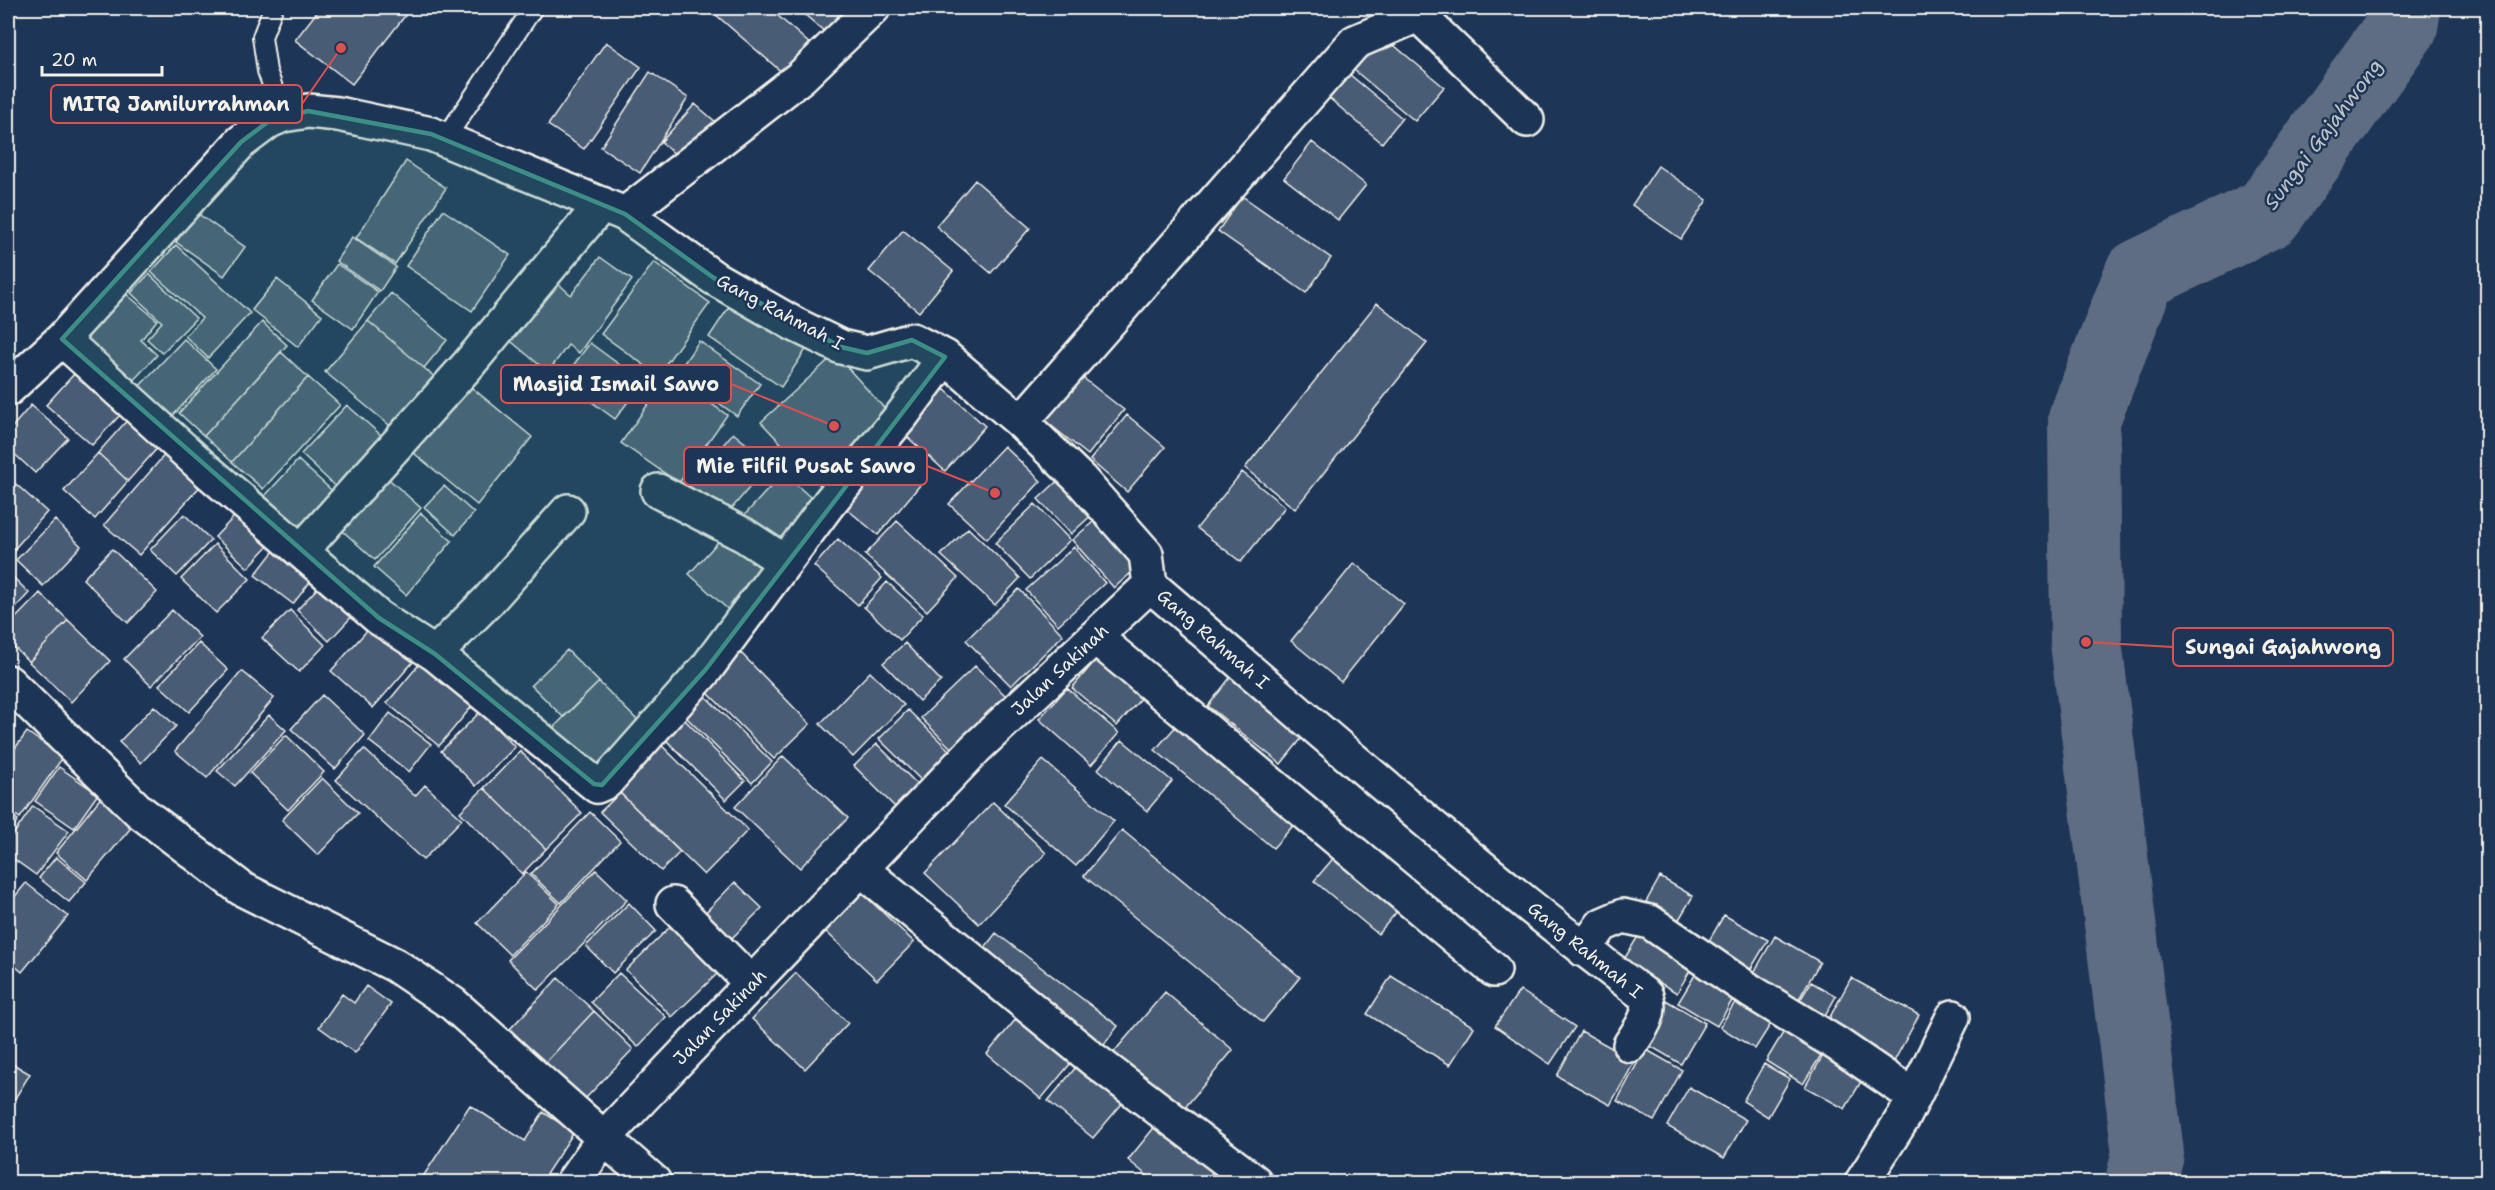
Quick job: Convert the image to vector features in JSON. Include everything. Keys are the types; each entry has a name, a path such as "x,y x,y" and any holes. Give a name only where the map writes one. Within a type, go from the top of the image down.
{"street":[{"path":"302,550 468,365 613,209 801,77 873,8"},
{"path":"1021,422 1354,42 1419,10 1527,120"},
{"name":"Gang Rahmah I","path":"283,115 308,111 338,114 445,140 613,209 714,278 794,324 842,347 867,353 912,340 945,357 1021,422 1080,478 1146,554 1150,585 1400,799 1584,950 1646,996 1650,1006 1646,1019 1630,1045"},
{"path":"8,389 63,339 241,142 269,121 283,115"},
{"path":"63,339 204,468 379,618 435,654 594,784 600,786 706,669 785,562 945,357"},
{"path":"658,491 744,535 785,562"},
{"path":"435,654 488,601 568,511"},
{"name":"Jalan Sakinah","path":"573,1182 604,1138 976,748 1150,585"},
{"path":"1095,637 1494,970"},
{"path":"8,682 139,811 242,889 395,965 453,1004 654,1182"},
{"path":"862,870 1094,1060 1255,1182"},
{"path":"673,904 752,984"},
{"path":"1584,950 1602,925 1623,916 1650,922 1752,992 1837,1044 1913,1096"},
{"path":"1862,1182 1905,1115 1953,1017"}],"lane":[{"path":"273,8 262,36 267,71 283,115"},
{"path":"445,140 533,8"}],"highlighted area":[{"path":"308,111 431,134 625,214 714,278 841,347 867,353 912,340 945,357 706,669 602,785 594,784 435,654 379,618 62,339 241,142 269,121"}],"building":[{"path":"320,8 411,8 352,84 295,40"},
{"path":"721,8 769,8 811,45 785,75 715,14"},
{"path":"797,8 847,8 825,32"},
{"path":"1383,36 1444,87 1415,121 1354,70"},
{"path":"606,42 641,67 584,149 548,125"},
{"path":"650,72 688,98 640,173 601,147"},
{"path":"1349,74 1402,118 1382,143 1329,98"},
{"path":"695,104 717,123 683,161 661,142"},
{"path":"1312,142 1366,185 1338,220 1284,178"},
{"path":"406,161 446,188 395,264 356,238"},
{"path":"1658,166 1707,200 1681,239 1632,205"},
{"path":"975,180 1030,228 991,273 936,226"},
{"path":"1242,196 1331,258 1306,293 1218,231"},
{"path":"443,210 510,255 472,311 406,266"},
{"path":"197,213 245,247 224,276 176,242"},
{"path":"903,230 953,271 919,312 869,271"},
{"path":"352,237 396,267 380,291 336,261"},
{"path":"176,245 250,313 208,358 185,336 202,318 151,272"},
{"path":"600,257 632,280 579,353 568,345 548,372 507,338 552,278 571,295"},
{"path":"654,262 710,303 658,375 601,334"},
{"path":"337,264 378,292 353,329 312,300"},
{"path":"149,274 196,318 162,353 147,339 162,322 131,293"},
{"path":"277,279 322,315 298,347 252,310"},
{"path":"124,292 157,320 141,340 157,355 130,384 81,340"},
{"path":"391,293 447,340 424,368 368,321"},
{"path":"735,298 807,348 781,387 709,337"},
{"path":"1377,303 1427,343 1295,509 1245,468"},
{"path":"368,321 443,384 400,434 325,372"},
{"path":"262,322 287,345 204,436 179,413"},
{"path":"184,339 216,369 167,422 134,392"},
{"path":"699,341 760,384 737,416 677,373"},
{"path":"590,343 643,382 615,419 562,380"},
{"path":"281,352 308,377 232,462 204,436"},
{"path":"835,354 895,420 822,487 761,422"},
{"path":"74,374 121,414 92,445 46,405"},
{"path":"669,374 727,415 679,483 621,443"},
{"path":"1078,374 1124,410 1088,455 1043,419"},
{"path":"308,377 340,405 263,489 232,462"},
{"path":"465,382 532,437 477,505 410,450"},
{"path":"944,389 985,426 945,471 904,434"},
{"path":"31,405 68,438 35,473 8,448 8,432"},
{"path":"347,405 383,437 336,487 301,454"},
{"path":"1127,415 1165,447 1127,492 1090,460"},
{"path":"130,417 161,444 128,481 98,453"},
{"path":"733,433 770,463 722,520 686,489"},
{"path":"883,443 926,478 878,535 836,500"},
{"path":"1004,446 1041,481 987,539 949,504"},
{"path":"167,452 203,483 139,555 104,525"},
{"path":"98,453 128,481 95,519 64,491"},
{"path":"298,460 338,496 302,537 261,500"},
{"path":"381,472 421,508 375,560 335,524"},
{"path":"1242,472 1285,507 1241,562 1197,528"},
{"path":"783,473 818,504 775,551 740,520"},
{"path":"1064,475 1097,510 1071,534 1038,499"},
{"path":"8,477 47,512 8,556"},
{"path":"444,486 474,513 455,535 424,507"},
{"path":"1035,504 1070,540 1030,579 995,543"},
{"path":"244,506 277,536 248,568 215,537"},
{"path":"421,513 452,541 406,595 374,567"},
{"path":"184,514 211,540 177,576 150,550"},
{"path":"1100,516 1141,564 1114,588 1072,540"},
{"path":"55,520 81,546 43,586 16,560"},
{"path":"897,521 958,578 927,611 865,555"},
{"path":"968,528 1020,578 995,605 941,555"},
{"path":"727,532 773,573 734,615 689,574"},
{"path":"838,539 882,578 858,605 814,566"},
{"path":"215,544 250,579 216,613 181,579"},
{"path":"1074,547 1105,583 1058,625 1026,590"},
{"path":"276,548 314,577 293,604 255,575"},
{"path":"112,549 157,592 128,623 83,579"},
{"path":"1354,563 1404,604 1341,682 1291,641"},
{"path":"8,572 29,593 8,616"},
{"path":"325,580 357,611 329,641 297,610"},
{"path":"887,582 923,615 900,640 864,607"},
{"path":"1019,589 1063,635 1011,686 966,640"},
{"path":"40,593 68,620 29,662 8,641 8,626"},
{"path":"172,610 200,637 151,686 124,659"},
{"path":"290,610 325,645 299,672 262,638"},
{"path":"68,620 110,661 71,702 29,662"},
{"path":"371,626 413,662 373,708 331,671"},
{"path":"199,643 228,670 189,712 159,685"},
{"path":"905,643 941,681 919,701 883,663"},
{"path":"567,650 599,682 563,717 531,685"},
{"path":"1104,650 1150,688 1117,726 1072,688"},
{"path":"741,653 810,724 774,759 704,689"},
{"path":"426,656 478,699 439,746 387,703"},
{"path":"975,666 1007,697 954,751 921,718"},
{"path":"242,671 274,698 207,778 175,751"},
{"path":"870,672 904,705 853,757 820,724"},
{"path":"1233,674 1306,733 1281,764 1208,706"},
{"path":"599,682 647,730 599,777 552,729"},
{"path":"1067,688 1119,733 1091,765 1039,719"},
{"path":"702,693 772,762 752,783 682,713"},
{"path":"322,695 365,735 335,769 291,729"},
{"path":"154,706 176,726 141,763 119,742"},
{"path":"908,710 953,754 924,783 879,739"},
{"path":"480,712 515,747 476,786 441,751"},
{"path":"390,713 431,744 409,772 369,741"},
{"path":"269,715 286,730 235,786 217,771"},
{"path":"680,715 745,781 726,800 660,734"},
{"path":"1178,724 1301,817 1273,848 1155,750"},
{"path":"27,732 63,757 20,818 8,810 8,753 10,755"},
{"path":"286,735 324,772 288,810 250,773"},
{"path":"654,738 748,830 704,875 610,783"},
{"path":"1122,740 1172,781 1147,811 1098,769"},
{"path":"877,744 920,787 897,809 854,766"},
{"path":"364,749 415,796 425,785 462,819 423,860 336,780"},
{"path":"520,751 582,813 546,849 484,788"},
{"path":"783,756 848,818 800,868 735,807"},
{"path":"1043,760 1114,821 1076,866 1004,804"},
{"path":"59,767 98,794 74,828 35,801"},
{"path":"322,778 358,813 318,855 282,820"},
{"path":"484,788 546,849 522,874 460,812"},
{"path":"620,793 680,852 661,871 600,812"},
{"path":"102,796 135,823 87,880 56,853"},
{"path":"993,802 1046,853 979,924 925,873"},
{"path":"33,806 69,831 36,875 8,855 8,842"},
{"path":"590,812 620,841 561,903 531,874"},
{"path":"8,813 18,820 8,836"},
{"path":"1122,830 1300,977 1263,1022 1084,876"},
{"path":"1342,848 1405,902 1378,934 1314,881"},
{"path":"56,857 86,882 69,902 39,878"},
{"path":"596,870 627,900 538,990 508,960"},
{"path":"526,872 559,904 510,955 477,923"},
{"path":"1660,877 1693,896 1678,921 1646,902"},
{"path":"735,882 762,908 728,942 701,917"},
{"path":"26,883 68,916 22,972 8,960 8,905"},
{"path":"858,889 914,942 877,980 821,927"},
{"path":"629,903 656,931 613,973 586,946"},
{"path":"1724,915 1768,940 1746,977 1703,951"},
{"path":"672,925 719,972 672,1017 626,970"},
{"path":"1643,928 1696,960 1677,993 1623,961"},
{"path":"996,933 1118,1026 1097,1054 975,960"},
{"path":"1775,936 1820,962 1797,1002 1752,976"},
{"path":"1701,965 1740,987 1717,1026 1678,1003"},
{"path":"619,973 666,1017 638,1047 591,1002"},
{"path":"796,973 848,1023 805,1069 752,1019"},
{"path":"1391,976 1474,1027 1450,1065 1367,1014"},
{"path":"558,978 594,1011 545,1063 510,1029"},
{"path":"1851,978 1919,1015 1891,1067 1823,1030"},
{"path":"1811,982 1836,996 1823,1020 1797,1005"},
{"path":"366,986 391,1004 355,1053 319,1027 342,994 354,1003"},
{"path":"1743,989 1779,1011 1755,1049 1720,1027"},
{"path":"1520,990 1575,1027 1550,1064 1495,1026"},
{"path":"1165,992 1233,1050 1177,1117 1108,1059"},
{"path":"1664,999 1705,1023 1681,1064 1640,1040"},
{"path":"1026,1007 1080,1052 1041,1099 987,1054"},
{"path":"594,1011 633,1049 584,1100 545,1063"},
{"path":"1789,1023 1827,1046 1803,1084 1766,1061"},
{"path":"1581,1031 1635,1061 1610,1105 1557,1076"},
{"path":"1829,1045 1869,1068 1845,1109 1805,1087"},
{"path":"1645,1049 1682,1070 1654,1121 1617,1101"},
{"path":"8,1061 30,1074 14,1100 8,1096"},
{"path":"1081,1061 1126,1099 1093,1138 1048,1101"},
{"path":"1764,1064 1790,1079 1768,1117 1743,1101"},
{"path":"1689,1087 1746,1120 1724,1158 1667,1126"},
{"path":"470,1105 525,1141 543,1112 574,1132 541,1182 429,1182 422,1178"},
{"path":"1161,1119 1218,1166 1204,1182 1155,1182 1128,1160"}],"waterway":[{"name":"Sungai Gajahwong","path":"2141,1182 2148,1154 2086,642 2084,419 2140,275 2268,213 2402,26 2405,8"}],"place":[{"name":"MITQ Jamilurrahman","path":"341,48"},
{"name":"Masjid Ismail Sawo","path":"834,426"},
{"name":"Mie Filfil Pusat Sawo","path":"995,493"},
{"name":"Sungai Gajahwong","path":"2086,642"}]}
